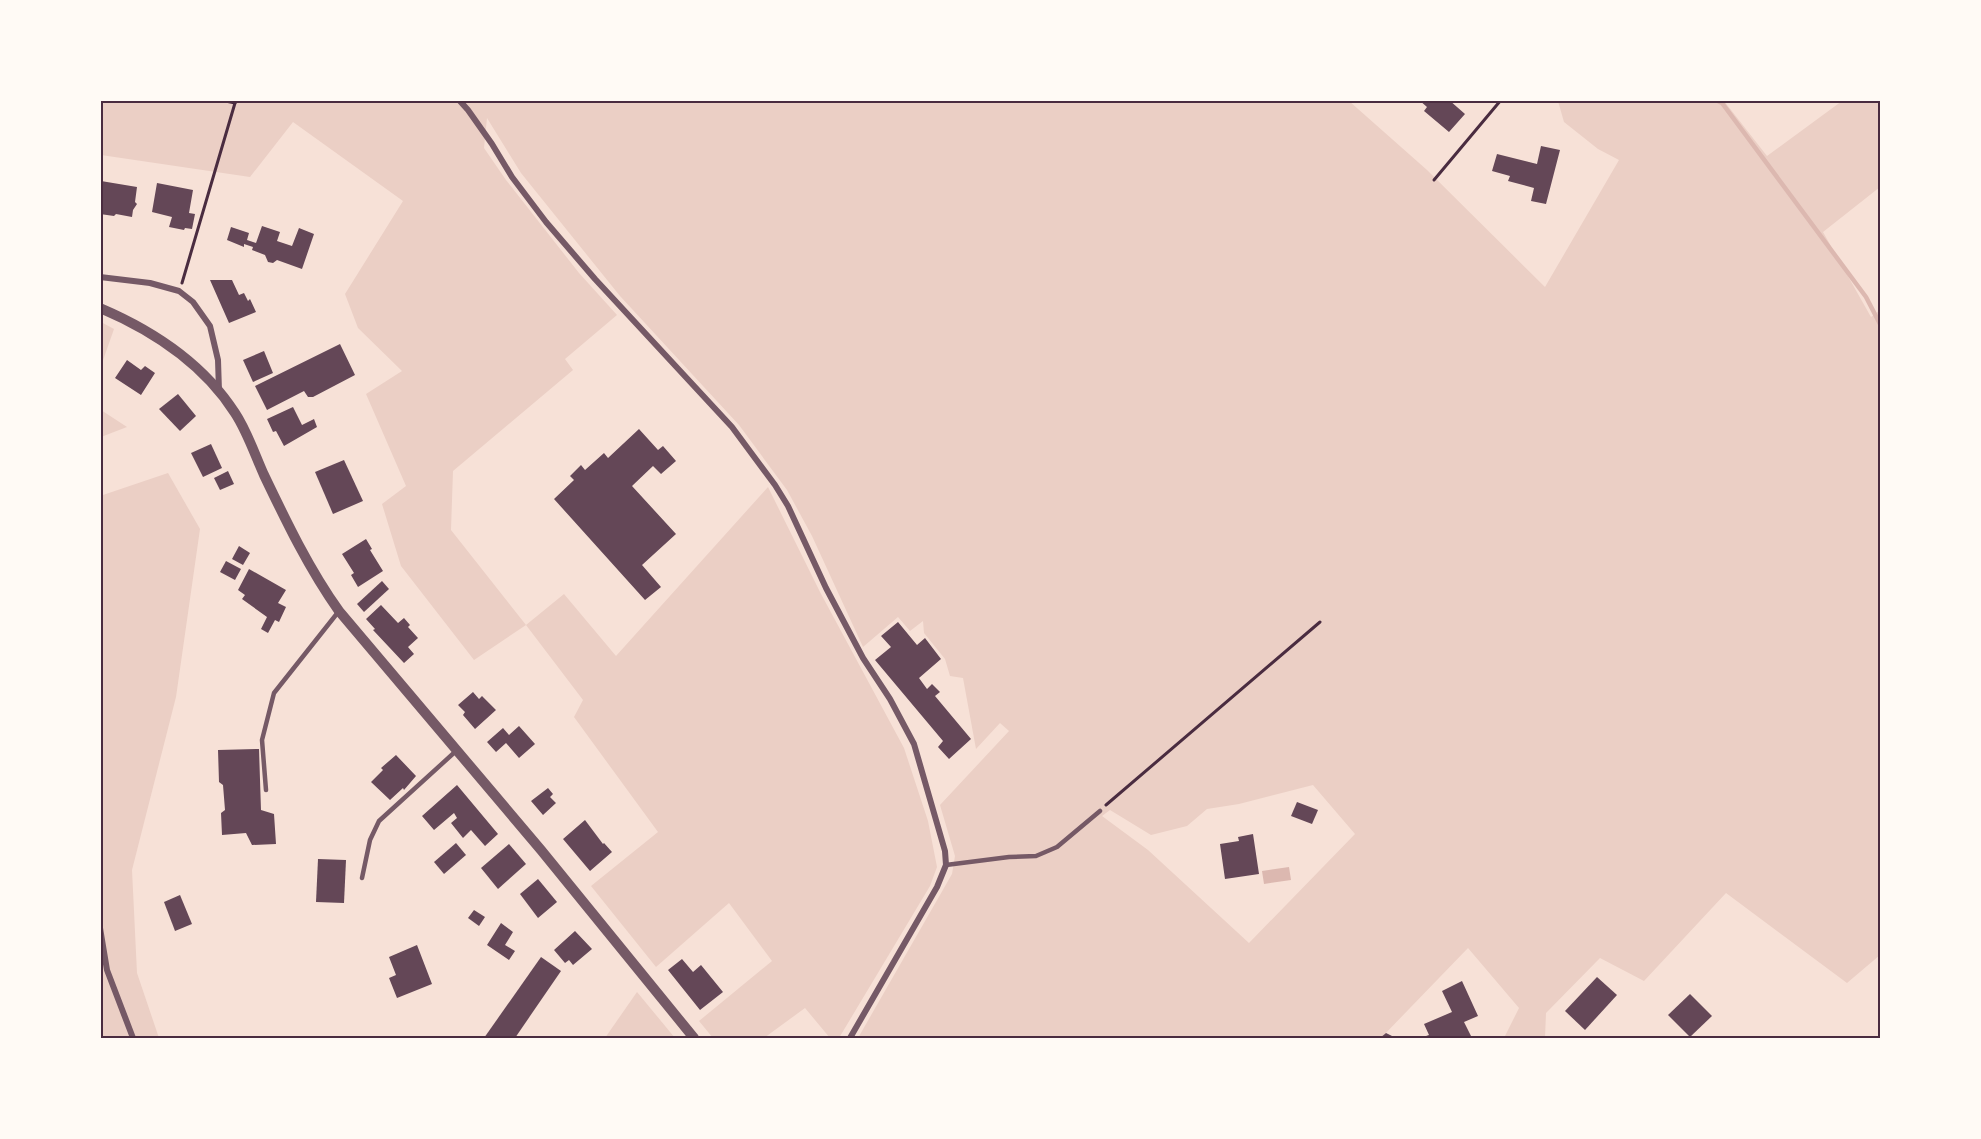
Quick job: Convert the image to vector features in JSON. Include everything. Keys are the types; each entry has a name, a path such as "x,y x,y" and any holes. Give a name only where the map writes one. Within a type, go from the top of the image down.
{"street":[{"path":"459,100 546,222 603,288 732,428 775,485 788,506 826,588 863,658 890,699 914,744 945,851 946,865 938,887 850,1038"},
{"path":"100,277 150,283 179,291 193,302 210,326 218,360 219,391"},
{"path":"100,308 125,319 176,349 204,373 219,391 236,414 319,583 339,611 541,850 694,1038"},
{"path":"100,928 107,970 127,1028 133,1038"}],"lane":[{"path":"266,790 262,740 274,693 339,611"},
{"path":"362,878 370,840 379,821 456,751"},
{"path":"946,865 1036,856 1057,847 1100,811"}],"path":[{"path":"179,291 236,102 221,100"},
{"path":"1434,180 1501,100"},
{"path":"1100,811 1320,622"}],"shaded area":[{"path":"101,100 1349,101 1427,170 1545,287 1619,160 1598,149 1564,122 1558,101 1724,101 1767,156 1842,101 1880,101 1880,187 1823,232 1871,317 1880,310 1880,955 1847,983 1726,893 1644,981 1600,958 1546,1013 1545,1038 1504,1038 1519,1008 1468,948 1381,1038 858,1038 952,874 955,856 940,805 1009,731 1000,723 976,749 963,678 950,676 945,659 924,633 923,621 910,631 898,617 863,647 812,536 787,490 739,425 620,296 521,173 487,118 484,148 506,180 579,273 617,315 565,359 573,370 453,471 451,530 526,625 474,660 401,566 382,504 406,486 366,394 402,371 358,328 345,294 403,201 293,122 250,177 101,155","holes":["1313,785 1355,834 1249,943 1148,850 1102,816 1110,810 1151,835 1187,826 1207,809 1239,804"]},
{"path":"101,322 114,329 101,366"},
{"path":"101,410 127,427 101,437"},
{"path":"168,473 200,529 176,697 132,870 137,973 159,1038 101,1038 100,496"},
{"path":"768,487 820,592 904,748 928,821 937,867 930,886 839,1038 830,1038 805,1008 764,1038 713,1038 699,1021 772,961 729,903 656,967 591,886 658,832 574,717 583,700 526,625 564,594 616,656"},
{"path":"1289,867 1291,880 1264,884 1262,871"},
{"path":"637,992 675,1038 605,1038"}],"building":[{"path":"1419,100 1449,100 1465,114 1449,132 1424,111 1427,107"},
{"path":"1541,146 1560,150 1546,204 1531,201 1534,188 1508,181 1510,176 1492,171 1497,154 1537,164"},
{"path":"101,181 137,187 135,202 137,204 132,217 100,214"},
{"path":"157,183 193,190 189,213 195,214 192,229 169,227 172,217 152,212"},
{"path":"262,226 280,232 277,241 292,246 299,228 314,234 302,269 277,260 273,263 268,262 265,255 252,250 253,247 244,244 244,247 227,240 231,227 249,233 247,240 256,243"},
{"path":"210,280 232,280 239,295 244,293 248,301 250,299 256,312 229,323"},
{"path":"340,344 355,375 313,397 308,397 304,391 267,410 255,386"},
{"path":"264,351 273,373 253,382 243,360"},
{"path":"127,360 141,370 145,366 155,373 141,395 115,378"},
{"path":"178,394 196,416 180,431 159,409"},
{"path":"293,407 302,425 314,419 317,427 284,446 276,431 273,432 267,419"},
{"path":"639,429 658,450 663,446 676,461 661,474 653,466 632,486 676,534 642,565 661,587 645,600 554,499 574,480 570,476 581,465 585,470 604,453 608,458"},
{"path":"211,444 222,468 203,477 191,453"},
{"path":"344,460 363,501 333,514 315,472"},
{"path":"228,471 234,484 220,490 214,478"},
{"path":"366,539 383,571 358,587 351,575 354,573 342,554"},
{"path":"239,546 250,553 243,565 232,559"},
{"path":"226,561 241,569 235,580 220,572"},
{"path":"249,569 286,590 278,603 286,607 279,622 275,620 268,633 261,629 267,617 242,599 245,595 238,590"},
{"path":"382,581 389,589 364,612 357,604"},
{"path":"381,605 398,623 404,618 410,625 408,627 418,638 408,647 414,654 404,663 373,630 375,629 366,619"},
{"path":"898,622 917,645 925,638 941,659 919,678 927,689 932,684 940,692 935,696 971,739 949,759 938,747 943,741 875,660 891,647 881,636"},
{"path":"473,692 479,699 482,696 496,710 475,729 458,705"},
{"path":"519,726 535,744 519,758 506,743 496,752 487,742 503,728 509,735"},
{"path":"259,749 261,810 274,814 276,844 252,845 246,833 222,835 221,813 225,810 223,785 219,782 218,750"},
{"path":"396,755 416,776 404,790 403,788 390,800 371,782 383,770 381,768"},
{"path":"457,785 498,834 485,846 471,830 463,838 451,823 457,818 454,813 434,830 422,816"},
{"path":"548,788 553,794 550,797 556,803 543,815 531,801"},
{"path":"1297,802 1318,810 1312,824 1291,816"},
{"path":"585,820 612,852 590,871 563,839"},
{"path":"1253,834 1259,874 1225,879 1220,844 1239,841 1238,837"},
{"path":"456,843 466,855 444,874 434,862"},
{"path":"509,844 526,864 498,889 481,868"},
{"path":"318,859 346,860 344,903 316,902"},
{"path":"538,879 557,902 538,918 520,894"},
{"path":"180,895 192,924 175,931 164,902"},
{"path":"474,910 485,917 479,926 468,918"},
{"path":"501,923 513,932 505,945 515,951 509,960 487,945"},
{"path":"575,931 592,949 573,965 569,960 565,963 554,950"},
{"path":"417,945 432,984 397,998 389,978 396,975 389,957"},
{"path":"541,957 561,971 515,1038 484,1038"},
{"path":"682,959 693,972 701,965 723,992 700,1010 668,970"},
{"path":"1597,977 1617,995 1585,1030 1565,1011"},
{"path":"1462,981 1478,1016 1464,1022 1472,1038 1420,1038 1429,1035 1424,1024 1452,1012 1442,991"},
{"path":"1690,994 1712,1016 1690,1037 1668,1015"},
{"path":"1386,1033 1392,1036 1394,1038 1380,1038"}],"waterway":[{"path":"1716,100 1722,103 1866,297 1880,324"}]}
